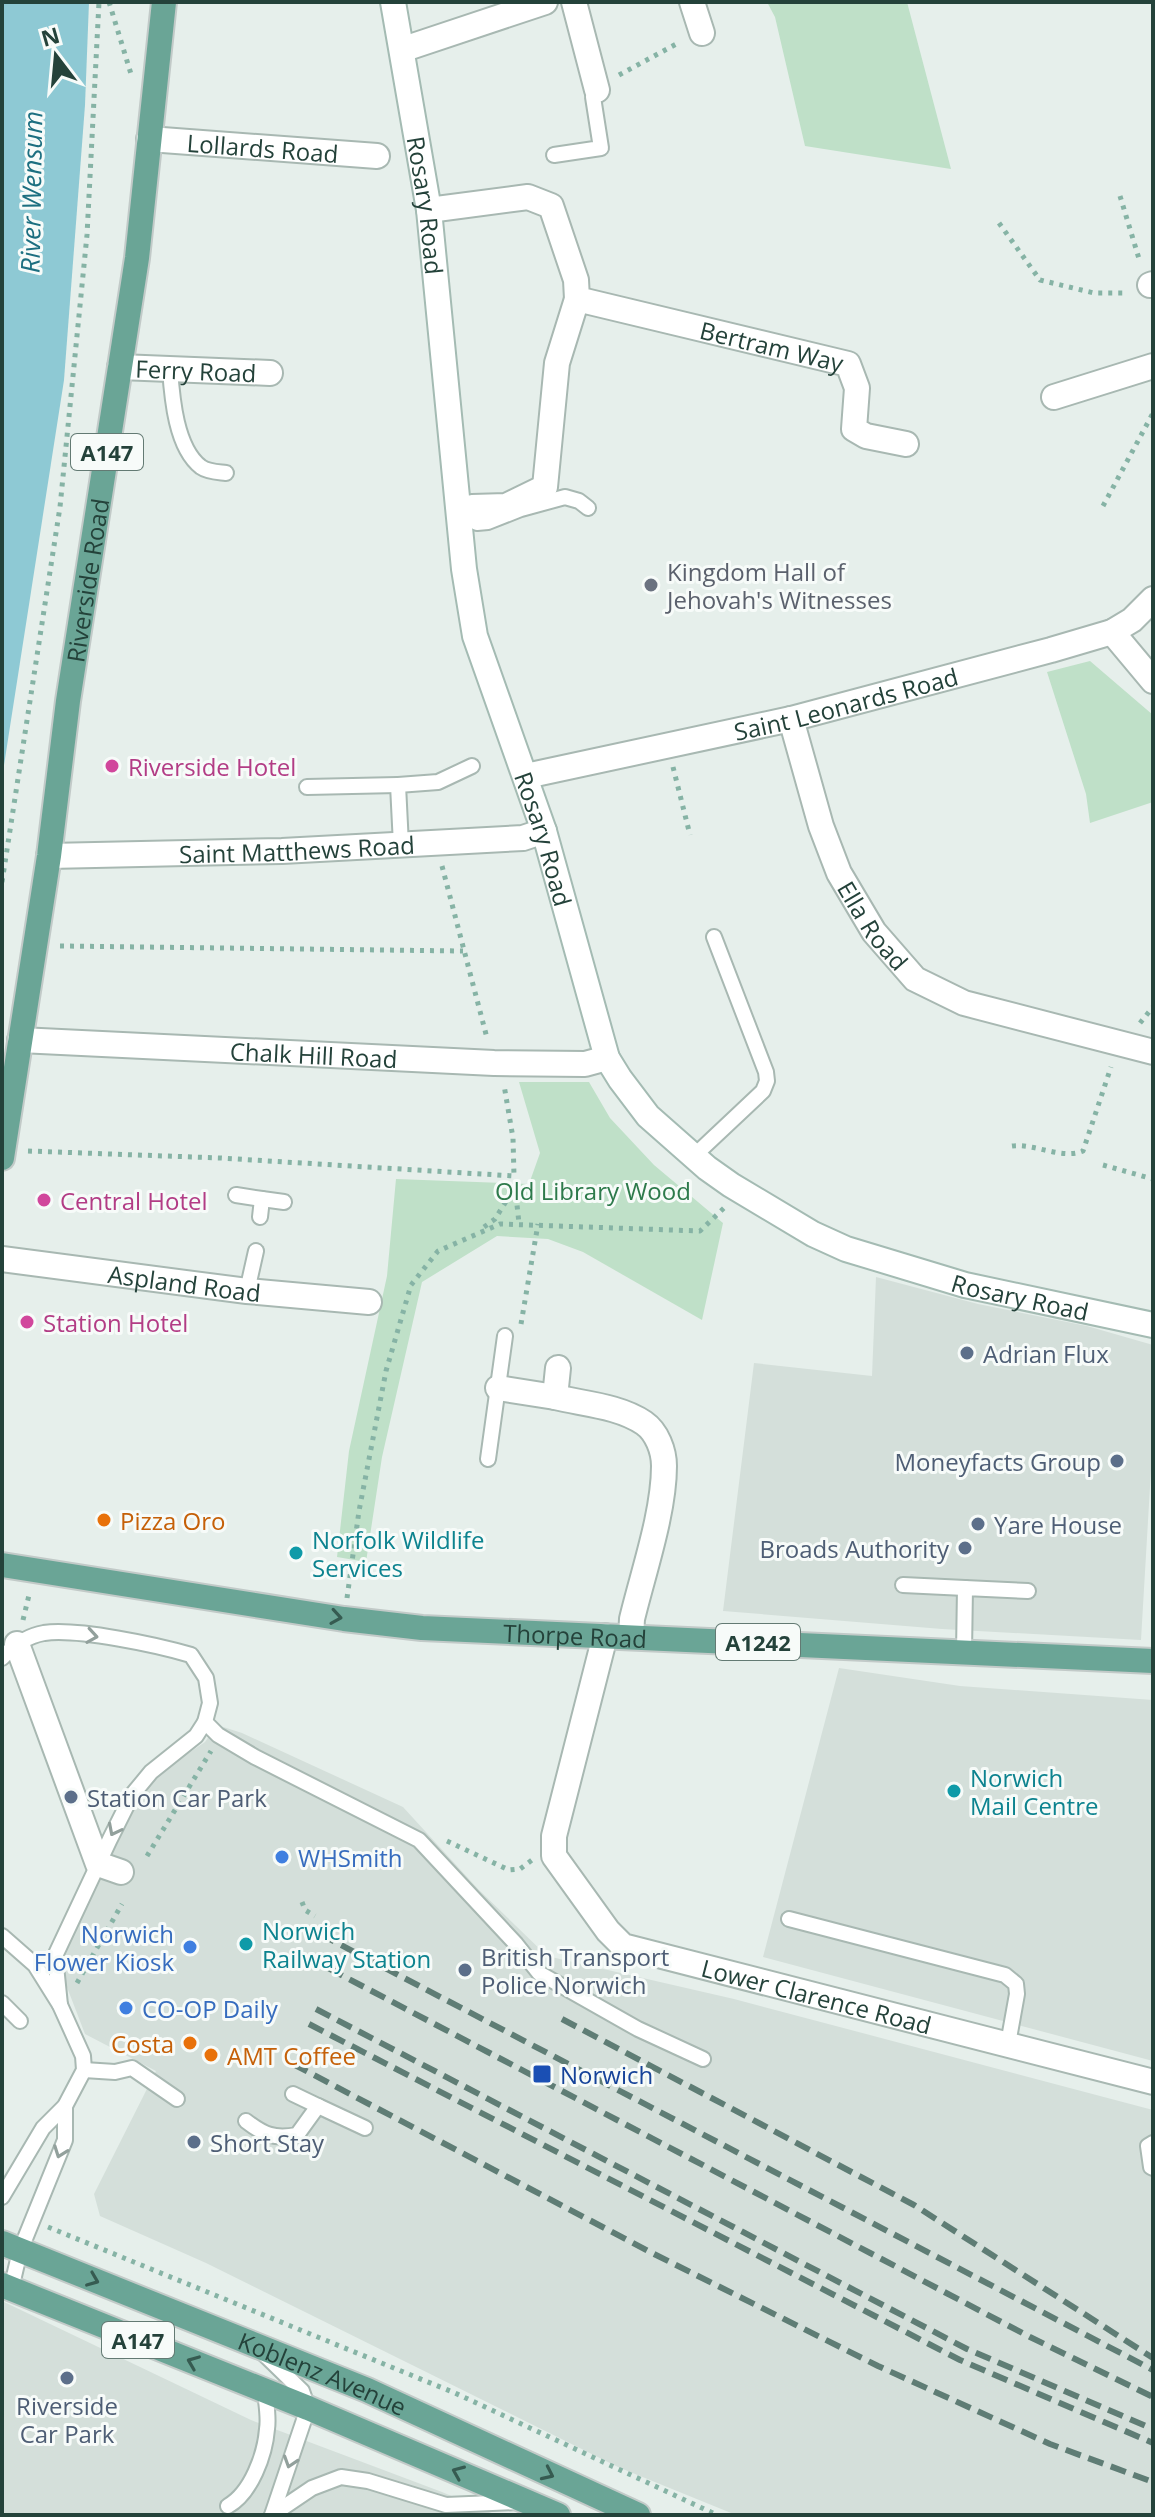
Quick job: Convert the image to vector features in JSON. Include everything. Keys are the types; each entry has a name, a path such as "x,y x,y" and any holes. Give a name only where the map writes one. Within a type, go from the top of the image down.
{"main road":[{"name":"Riverside Road","path":"3,1154 49,856 68,701 137,258 164,2"},
{"name":"Thorpe Road","path":"2,1565 344,1619 422,1628 1153,1661"},
{"name":"Koblenz Avenue","path":"11,2247 453,2427 638,2515"},
{"name":"Koblenz Avenue","path":"6,2287 308,2408 558,2515"}],"street":[{"name":"Rosary Road","path":"393,2 404,49 429,210 464,569 475,636 544,831 607,1058 648,1116 694,1156 731,1185 846,1249 965,1285 1153,1325"},
{"path":"404,49 545,2"},
{"path":"574,2 597,88"},
{"path":"692,2 702,32"},
{"name":"Lollards Road","path":"149,139 377,156"},
{"path":"429,210 528,197 551,206 576,280 577,299 557,363 545,487 506,506 472,507 461,515"},
{"name":"Bertram Way","path":"577,299 848,364 857,388 854,429 866,436 906,444"},
{"path":"1054,397 1153,366"},
{"name":"Ferry Road","path":"120,367 270,373"},
{"name":"Saint Leonards Road","path":"526,776 791,719 1112,632 1132,620 1153,599"},
{"path":"1112,632 1153,681"},
{"name":"Ella Road","path":"791,719 821,826 839,873 874,932 915,979 964,1003 1153,1052"},
{"name":"Saint Matthews Road","path":"49,856 401,845 523,838 544,831"},
{"name":"Chalk Hill Road","path":"20,1040 494,1063 585,1064 607,1058"},
{"name":"Aspland Road","path":"2,1259 247,1291 369,1302"},
{"path":"555,1397 558,1368"},
{"path":"498,1388 624,1413 647,1425 660,1443 664,1465 661,1502 632,1619 631,1637"},
{"name":"Lower Clarence Road","path":"605,1636 554,1836 554,1856 608,1931 623,1946 1153,2082"},
{"path":"10,1651 110,1868"}],"lane":[{"path":"554,155 601,148 593,97 597,88"},
{"path":"170,369 173,405 191,456 202,468 226,473"},
{"path":"461,515 477,523 488,522 565,497 579,501 588,508"},
{"path":"307,787 438,782 472,766"},
{"path":"398,785 401,845"},
{"path":"694,1156 763,1091 767,1081 714,937"},
{"path":"236,1195 284,1202"},
{"path":"260,1217 262,1199"},
{"path":"247,1291 256,1251"},
{"path":"488,1459 505,1336"},
{"path":"903,1585 1028,1591"},
{"path":"964,1652 965,1588"},
{"path":"10,1651 45,1633 161,1646 191,1655 206,1678 210,1703 205,1722 196,1736 151,1772 132,1795 110,1868 55,1956 60,2005"},
{"path":"205,1722 218,1735 255,1757 419,1840 539,1973 638,2029 703,2059"},
{"path":"789,1919 1005,1975 1016,1984 1017,1994 1008,2044"},
{"path":"2,1936 35,1965 60,2005 83,2056 84,2070 65,2106 43,2128 2,2197"},
{"path":"2,2003 20,2021"},
{"path":"84,2070 115,2072 132,2068 177,2099"},
{"path":"293,2094 365,2128"},
{"path":"6,2287 11,2247 65,2140 65,2106"},
{"path":"246,2121 264,2135 281,2138 297,2135 318,2106"},
{"path":"1153,2143 1148,2146 1153,2168"},
{"path":"254,2344 302,2391 308,2408 272,2515"},
{"path":"228,2506 240,2499 260,2457 268,2428 265,2391"},
{"path":"272,2515 312,2488 341,2477 368,2481 446,2505 530,2502"}],"path":[{"path":"2,882 60,507 87,235 99,2"},
{"path":"109,2 136,89 153,92"},
{"path":"597,88 702,32"},
{"path":"999,223 1040,280 1094,293 1147,287 1120,196"},
{"path":"1103,506 1153,413"},
{"path":"670,746 674,776 690,835"},
{"path":"436,843 494,1063 505,1088 513,1138 519,1223"},
{"path":"36,946 463,951"},
{"path":"1012,1146 1023,1144 1068,1153 1083,1151 1119,1043"},
{"path":"3,1154 220,1158 514,1176"},
{"path":"1103,1165 1153,1179"},
{"path":"478,1232 495,1219 515,1187"},
{"path":"351,1566 386,1371 411,1285 438,1251 500,1224 700,1231 742,1190"},
{"path":"505,1336 521,1326 538,1224"},
{"path":"10,1651 30,1593 33,1570"},
{"path":"147,1856 218,1735"},
{"path":"438,1838 509,1870 520,1869 532,1860"},
{"path":"302,1902 305,1910 315,1916"},
{"path":"72,1993 122,1904"}],"shaded area":[{"path":"876,1277 978,1304 1087,1326 1153,1345 1153,1436 1141,1640 942,1629 723,1611 754,1363 872,1376"},
{"path":"839,1668 960,1686 1153,1700 1153,2061 763,1957"},
{"path":"217,1725 242,1733 403,1807 479,1890 547,1956 734,1999 1153,2110 1153,2515 736,2515 618,2467 206,2263 100,2216 94,2194 156,2071 85,2034 60,1969 62,1960 87,1901 135,1806 165,1769 205,1742"},
{"name":"Riverside Car Park","path":"2,2301 251,2420 496,2515 2,2515"}],"green space":[{"path":"767,2 907,2 951,169 805,146 775,17"},
{"path":"1090,661 1153,715 1153,802 1090,823 1086,794 1047,672"},
{"name":"Old Library Wood","path":"519,1082 589,1082 610,1118 654,1165 723,1223 702,1320 583,1252 548,1239 497,1236 422,1282 382,1457 366,1562 337,1557 349,1451 387,1276 396,1179 529,1184 540,1153"}],"water":[{"name":"River Wensum","path":"2,2 89,2 85,105 64,380 2,778"}],"railway":[{"path":"320,1934 1153,2370"},
{"path":"307,1957 1030,2337 1153,2397"},
{"path":"316,2009 967,2349 1153,2429"},
{"path":"562,2019 914,2205 1153,2358"},
{"path":"309,2024 960,2360 1153,2443"},
{"path":"293,2064 652,2253 878,2366 1050,2444 1153,2482"}],"place":[{"name":"Kingdom Hall of Jehovah's Witnesses","path":"651,585"},
{"name":"Riverside Hotel","path":"112,766"},
{"name":"Central Hotel","path":"44,1200"},
{"name":"Station Hotel","path":"27,1322"},
{"name":"Adrian Flux","path":"967,1353"},
{"name":"Moneyfacts Group","path":"1117,1461"},
{"name":"Pizza Oro","path":"104,1520"},
{"name":"Yare House","path":"978,1524"},
{"name":"Broads Authority","path":"965,1548"},
{"name":"Norfolk Wildlife Services","path":"296,1553"},
{"name":"Norwich Mail Centre","path":"954,1791"},
{"name":"Station Car Park","path":"71,1797"},
{"name":"WHSmith","path":"282,1857"},
{"name":"Norwich Railway Station","path":"246,1944"},
{"name":"Norwich Flower Kiosk","path":"190,1947"},
{"name":"British Transport Police Norwich","path":"465,1970"},
{"name":"CO-OP Daily","path":"126,2008"},
{"name":"Costa","path":"190,2043"},
{"name":"AMT Coffee","path":"211,2055"},
{"name":"Norwich","path":"542,2074"},
{"name":"Short Stay","path":"194,2142"},
{"name":"Riverside Car Park","path":"67,2378"}]}
